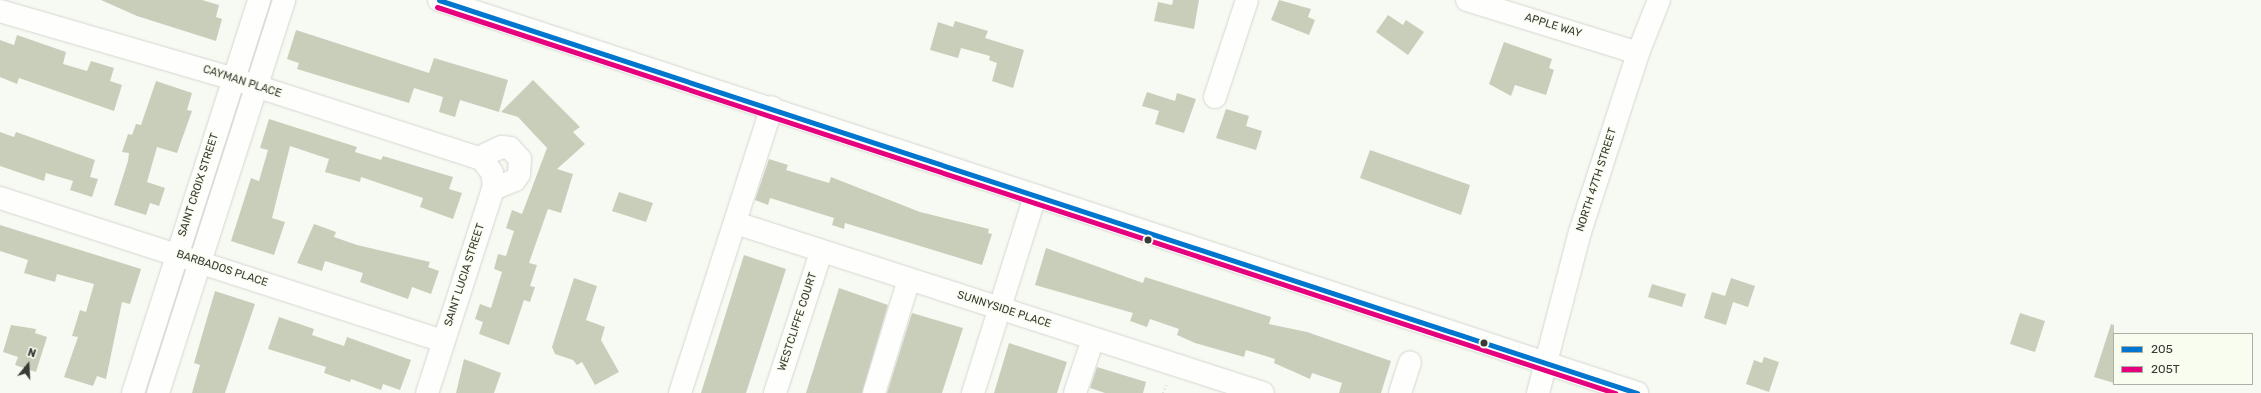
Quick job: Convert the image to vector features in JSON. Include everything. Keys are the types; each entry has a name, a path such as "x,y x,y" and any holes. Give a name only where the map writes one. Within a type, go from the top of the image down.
{"street":[{"name":"SAINT CROIX STREET","path":"133,393 176,254 259,0"},
{"path":"158,393 284,0"},
{"path":"440,0 772,107 1035,196 1637,393"},
{"path":"1215,97 1247,0"},
{"name":"APPLE WAY","path":"1467,0 1638,53"},
{"name":"NORTH 47TH STREET","path":"1538,393 1580,232 1638,53 1659,0"},
{"name":"CAYMAN PLACE","path":"9,8 480,159"},
{"path":"680,393 772,107"},
{"path":"480,159 502,147 510,148 520,159 519,174 515,180 493,189"},
{"name":"SAINT LUCIA STREET","path":"427,393 493,189 492,173 480,159"},
{"path":"973,393 1035,196"},
{"name":"BARBADOS PLACE","path":"0,198 443,341"},
{"name":"SUNNYSIDE PLACE","path":"745,226 999,310 1263,393"},
{"name":"WESTCLIFFE COURT","path":"775,393 821,252"},
{"path":"874,393 909,279"},
{"path":"1075,393 1093,339"},
{"path":"1400,393 1410,364"}],"path":[{"path":"1163,393 1167,382"}],"building":[{"path":"101,0 202,0 219,5 216,17 222,19 216,41 137,16"},
{"path":"1173,0 1199,0 1194,29 1154,21 1158,2 1172,5"},
{"path":"1279,0 1311,9 1308,17 1315,20 1309,35 1271,20"},
{"path":"1388,15 1403,25 1406,20 1424,32 1408,55 1376,32"},
{"path":"955,21 988,31 985,38 1024,50 1013,88 992,81 997,63 989,60 990,56 961,48 958,58 930,50 938,22 953,27"},
{"path":"296,30 429,73 434,58 508,80 499,112 460,100 455,117 439,112 443,97 414,88 409,103 297,69 299,63 287,59"},
{"path":"17,35 66,52 63,64 87,71 91,61 114,68 110,81 122,85 114,111 19,78 17,84 0,77 0,40 14,45"},
{"path":"1504,42 1552,59 1549,68 1554,70 1546,95 1515,85 1511,96 1489,84"},
{"path":"533,80 580,127 573,132 585,144 557,169 573,174 561,213 548,209 529,263 537,265 530,286 535,287 530,302 524,300 509,345 479,334 483,322 475,319 480,304 491,308 502,272 494,269 498,254 506,256 514,231 506,228 512,210 522,214 547,148 518,117 501,112"},
{"path":"156,81 192,93 187,110 192,111 177,153 157,147 147,182 165,188 159,206 150,203 146,215 114,205 128,161 129,153 122,152 128,134 132,135 136,124 141,125"},
{"path":"1147,92 1175,101 1177,93 1196,99 1184,133 1155,124 1159,111 1142,106"},
{"path":"1226,109 1249,116 1246,126 1262,131 1256,150 1216,138"},
{"path":"269,119 357,147 355,152 381,160 383,156 453,177 449,189 462,193 453,219 420,207 423,198 361,177 360,182 325,172 329,159 290,146 272,218 285,222 274,255 231,241 251,178 259,181 268,150 260,148"},
{"path":"0,132 14,137 16,132 95,160 90,177 98,179 92,197 70,190 73,181 46,173 44,181 0,166"},
{"path":"1370,150 1470,185 1461,215 1360,178"},
{"path":"769,159 788,165 786,170 829,183 831,177 920,212 989,229 988,233 992,234 982,265 845,223 844,229 832,225 834,218 770,198 768,205 755,200"},
{"path":"619,192 653,203 646,222 612,211"},
{"path":"314,224 336,232 334,237 357,245 430,262 428,267 439,271 431,294 412,287 408,299 360,282 363,273 325,261 322,271 297,263"},
{"path":"0,225 141,269 130,304 122,302 106,379 97,376 93,386 64,377 78,337 72,336 80,310 86,312 94,284 57,274 55,282 24,273 28,260 0,251"},
{"path":"1046,248 1143,283 1145,277 1271,317 1269,324 1307,332 1391,361 1381,393 1339,393 1342,383 1312,373 1310,379 1274,363 1275,359 1246,350 1244,357 1195,343 1177,335 1179,329 1150,319 1147,327 1130,321 1133,313 1035,285"},
{"path":"744,255 786,269 746,393 701,393"},
{"path":"574,278 597,286 586,320 605,327 601,340 619,372 595,385 582,362 577,365 573,360 555,354 552,347"},
{"path":"1731,278 1755,286 1748,307 1733,302 1726,325 1704,318 1712,292 1725,296"},
{"path":"1652,284 1686,294 1682,307 1648,297"},
{"path":"839,288 888,305 862,393 806,393"},
{"path":"215,291 255,304 225,393 192,393 200,365 194,363"},
{"path":"912,313 963,328 942,393 887,393"},
{"path":"2020,313 2045,321 2035,352 2010,344"},
{"path":"279,317 314,329 312,335 344,346 347,337 411,360 400,390 383,384 381,390 351,379 350,382 324,373 326,367 268,349"},
{"path":"2111,324 2114,325 2113,383 2094,377"},
{"path":"11,325 36,329 35,333 47,337 36,372 15,365 18,357 3,352"},
{"path":"1009,343 1067,362 1057,393 994,393"},
{"path":"1764,357 1779,362 1769,392 1746,384 1754,360 1762,363"},
{"path":"464,359 501,373 494,393 456,393"},
{"path":"1097,367 1146,382 1143,393 1105,393 1090,388"}],"transit line":[{"name":"205","path":"439,0 1637,393"},
{"name":"205T","path":"437,7 1615,393"}]}
